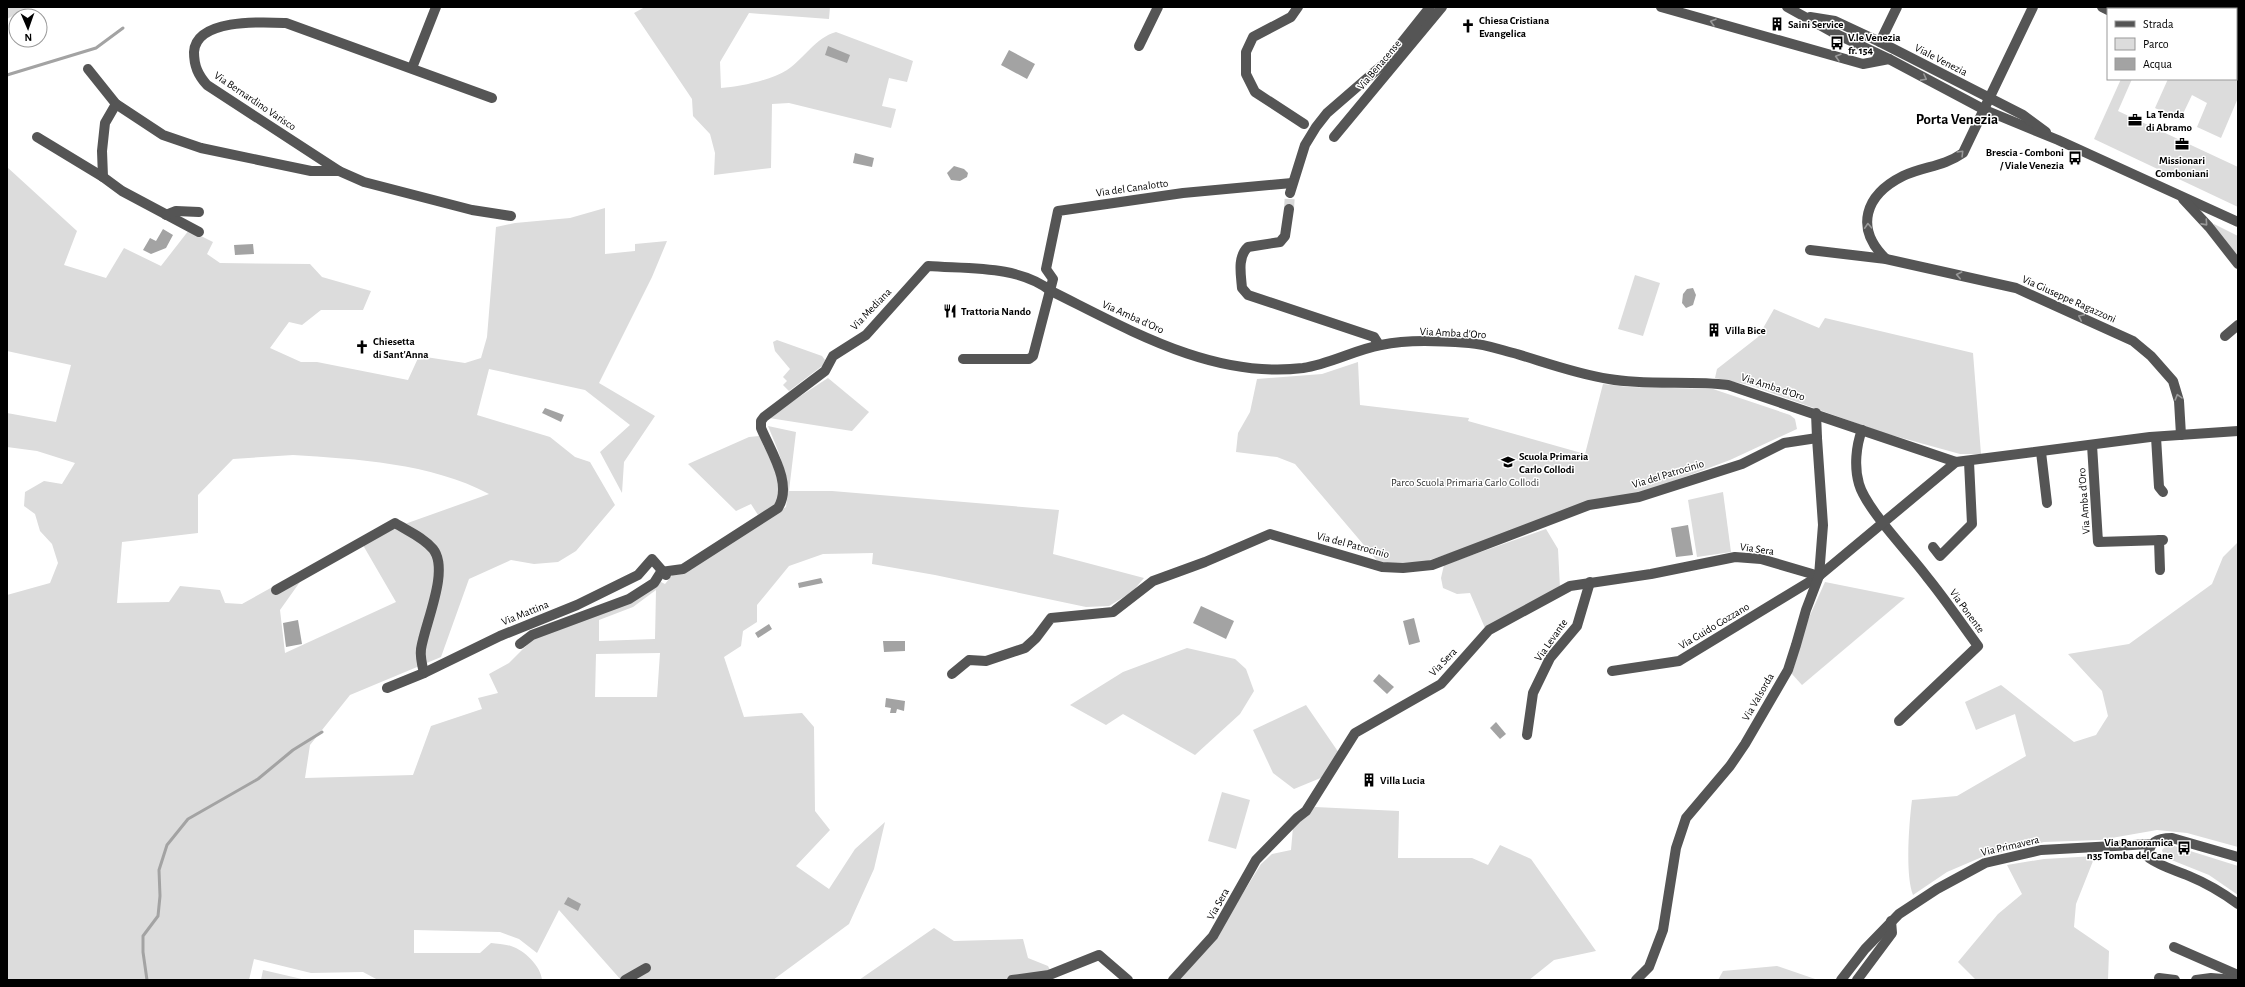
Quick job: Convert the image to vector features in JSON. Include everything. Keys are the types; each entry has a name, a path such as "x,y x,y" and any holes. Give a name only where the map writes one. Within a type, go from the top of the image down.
{"street":[{"path":"412,68 436,7"},
{"path":"1139,46 1158,7"},
{"path":"1298,7 1291,17 1253,37 1246,52 1246,74 1255,92 1304,124"},
{"name":"Via del Canalotto","path":"1051,291 1053,279 1046,269 1058,211 1182,193 1291,188 1305,145 1316,127 1327,113 1387,61 1430,7"},
{"name":"Via Benacense","path":"1334,138 1442,7"},
{"path":"1661,7 1863,64 1890,59"},
{"name":"Viale Venezia","path":"1787,7 1806,16 1832,32 1890,59 1985,110 2058,140 2238,222"},
{"path":"1880,42 1896,7"},
{"path":"1886,259 1874,247 1867,230 1868,211 1880,192 1903,176 1950,162 1963,153 1985,110 2033,7"},
{"name":"Viale Venezia","path":"1806,16 1835,21 1880,42 2023,115 2058,140"},
{"name":"Via Bernardino Varisco","path":"492,98 286,23 257,21 222,26 203,36 194,47 194,62 198,75 207,85 339,171 380,186 472,210 511,216"},
{"name":"Via Bernardino Varisco","path":"88,69 116,104 163,135 201,148 311,171 339,171"},
{"path":"103,177 102,151 104,123 116,104"},
{"path":"37,137 103,177 122,191 199,232"},
{"path":"2178,195 2208,227 2238,264"},
{"path":"1290,209 1285,236 1280,242 1248,248 1244,251 1241,256 1242,288 1248,295 1374,337 1379,345"},
{"path":"166,215 176,211 199,212"},
{"name":"Via Giuseppe Ragazzoni","path":"1810,250 1886,259 2016,288 2133,341 2151,356 2173,381 2179,401 2181,435"},
{"name":"Via Amba d'Oro","path":"928,266 1003,271 1041,283 1051,291 1120,325 1192,356 1230,366 1264,370 1304,368 1379,345 1399,342 1470,343 1487,346 1578,373 1610,379 1702,381 1728,385 1816,413 1956,462 1969,462 2156,437 2238,431"},
{"name":"Via Mediana","path":"661,572 683,569 778,508 784,499 782,478 761,428 761,421 767,412 825,371 833,356 866,335 928,266"},
{"path":"963,359 1029,360 1034,356 1051,291"},
{"path":"2224,336 2238,325"},
{"path":"1816,413 1817,438"},
{"path":"1862,430 1858,442 1857,458 1859,484 1867,502 1884,523"},
{"path":"2156,437 2160,490"},
{"name":"Via Valsorda","path":"1636,980 1649,967 1663,930 1676,848 1686,818 1730,766 1745,744 1788,670 1819,576 1823,525 1817,438"},
{"name":"Via del Patrocinio","path":"952,674 969,660 986,661 1026,648 1036,638 1051,618 1113,612 1153,581 1205,562 1270,534 1382,567 1403,568 1432,565 1589,506 1639,497 1742,464 1784,443 1817,438"},
{"name":"Via Amba d'Oro","path":"2092,445 2098,542 2161,540 2160,570"},
{"path":"2041,452 2047,503"},
{"path":"1819,576 1956,462"},
{"path":"1933,547 1940,556 1972,524 1969,462"},
{"path":"276,590 395,523 423,539 433,549 439,561 439,579 421,651 424,673"},
{"name":"Via Ponente","path":"1884,523 1928,578 1978,646 1899,721"},
{"name":"Via Sera","path":"1173,980 1213,936 1256,860 1296,818 1306,811 1355,733 1441,684 1489,630 1570,586 1650,574 1735,558 1761,559 1819,576"},
{"name":"Via Mattina","path":"387,688 424,673 500,636 577,605 638,575 652,559 661,572 670,578"},
{"path":"520,644 532,635 629,599 654,583 661,572"},
{"name":"Via Guido Gozzano","path":"1612,671 1679,661 1819,576"},
{"name":"Via Levante","path":"1527,735 1533,693 1550,658 1577,626 1590,582"},
{"name":"Via Primavera","path":"1841,980 1891,921 1937,889 1985,863 2041,850 2151,844 2161,838 2172,838 2238,857"},
{"path":"2151,844 2148,850 2149,858 2159,865 2190,876 2222,892 2238,904"},
{"path":"1857,980 1892,933 1891,921"},
{"path":"2174,947 2238,975"},
{"path":"1012,980 1050,975 1099,955 1128,980"},
{"path":"626,980 646,968"},
{"path":"2158,978 2175,980"},
{"path":"2196,980 2211,978 2235,980"}],"green space":[{"path":"7,7 29,7 8,8 7,19"},
{"path":"645,7 830,7 829,19 749,13 720,62 721,88 755,82 780,74 793,65 816,43 836,32 913,61 907,82 889,78 882,106 896,109 891,128 789,103 772,104 771,168 714,175 715,153 710,134 693,116 692,99 634,13"},
{"path":"2153,7 2224,7 2224,8"},
{"path":"2238,44 2238,98 2221,138 2197,127 2207,103 2192,95 2180,120 2155,108 2168,80 2237,80"},
{"path":"2121,80 2132,80 2118,111 2238,167 2238,207 2094,139"},
{"path":"7,167 77,231 64,265 106,278 124,248 161,266 189,230 213,242 207,254 220,263 310,264 322,277 371,291 363,310 321,310 302,325 289,322 270,348 301,362 317,362 408,380 419,356 465,363 481,358 487,337 496,227 515,223 570,218 605,208 605,254 635,251 635,244 667,241 652,277 599,383 655,416 624,462 622,493 600,452 630,425 585,390 489,369 477,415 550,437 575,457 590,462 615,505 576,551 558,562 534,564 511,560 469,579 441,657 350,695 310,745 305,778 413,775 431,726 482,709 478,698 498,693 489,674 509,663 533,639 659,581 665,584 679,567 786,507 787,486 783,466 768,426 796,432 789,491 832,491 1059,510 1053,554 1144,578 1132,592 1109,606 1086,607 935,575 872,564 873,553 823,554 789,566 757,605 757,622 743,631 741,646 724,657 744,717 802,713 814,727 815,811 830,830 796,866 829,889 855,849 885,822 874,869 849,924 773,980 621,980 559,910 537,953 519,939 500,932 414,930 414,953 480,953 491,943 508,945 521,951 531,959 539,969 542,980 378,980 363,972 311,973 254,959 249,980 7,980 7,595 50,583 58,563 52,544 40,531 35,514 24,506 25,492 44,481 62,484 75,463 37,451 7,447 7,413 56,422 71,365 7,351","holes":["293,455 342,458 393,464 443,475 489,494 360,540 396,602 285,653 280,610 312,565 242,604 225,603 220,590 180,586 169,602 117,603 122,542 198,533 198,495 233,459","656,590 655,639 599,641 599,620 633,607","660,653 657,697 595,697 596,654"]},
{"path":"2214,224 2238,236 2238,260 2212,226"},
{"path":"1635,275 1660,283 1643,336 1618,329"},
{"path":"1774,309 1819,328 1825,318 1973,353 1981,454 1960,454 1884,433 1749,385 1715,378 1717,369 1758,337"},
{"path":"777,340 822,356 825,360 822,366 789,391 783,385 787,381 783,377 790,369 775,351 773,342"},
{"name":"Parco Scuola Primaria Carlo Collodi","path":"1358,362 1360,405 1469,418 1468,421 1585,454 1603,384 1628,387 1713,389 1790,415 1795,419 1797,429 1730,460 1642,493 1424,562 1380,564 1295,464 1277,457 1236,452 1238,433 1250,412 1257,379 1322,374"},
{"path":"828,378 869,412 852,431 769,418 770,416"},
{"path":"759,436 771,460 778,479 779,496 775,505 758,515 751,504 736,511 688,464 749,437"},
{"path":"1723,492 1731,552 1697,557 1688,500"},
{"path":"1546,529 1558,549 1560,588 1485,628 1470,593 1457,594 1443,588 1441,578 1444,565"},
{"path":"2238,542 2238,847 2187,833 2157,830 2100,840 2044,842 1982,857 1947,872 1913,895 1908,862 1912,800 1957,796 2026,756 2015,714 1976,730 1965,702 2001,685 2074,742 2096,735 2108,716 2102,691 2068,654 2129,644 2212,584 2223,557"},
{"path":"1825,582 1905,598 1802,685 1792,674 1807,622"},
{"path":"1187,648 1235,659 1246,669 1254,691 1240,714 1195,755 1123,714 1106,725 1070,705 1123,672"},
{"path":"1306,705 1339,753 1323,777 1294,789 1273,773 1253,730"},
{"path":"1222,792 1250,800 1236,849 1208,841"},
{"path":"1315,807 1399,811 1398,858 1472,858 1488,865 1500,845 1531,859 1596,951 1554,960 1529,980 1178,980 1216,937 1261,864 1272,854 1291,850 1293,827"},
{"path":"2171,845 2238,866 2238,895 2209,875 2164,857 2162,850 2166,846"},
{"path":"2095,856 2076,904 2074,927 2109,951 2108,980 1975,980 1958,962 1998,914 2022,894 2007,865 2044,859"},
{"path":"934,928 954,941 1023,939 1028,958 1048,966 1055,980 859,980"},
{"path":"1777,966 1818,980 1718,980 1723,971"},
{"path":"263,970 306,980 261,980"}],"water":[{"path":"828,46 850,55 847,63 825,55"},
{"path":"1009,50 1035,64 1027,79 1001,65"},
{"path":"855,153 874,158 872,167 853,163"},
{"path":"954,166 964,169 968,173 967,177 960,181 951,180 947,173"},
{"path":"163,229 173,235 166,248 151,254 143,250 150,238 156,241"},
{"path":"253,244 254,254 235,255 234,245"},
{"path":"1693,288 1696,295 1693,305 1686,308 1682,303 1683,294 1687,289"},
{"path":"545,408 564,415 561,422 542,413"},
{"path":"1688,525 1693,555 1676,557 1671,528"},
{"path":"821,578 823,583 799,588 798,583"},
{"path":"1201,606 1234,621 1226,639 1193,623"},
{"path":"1414,618 1420,642 1409,645 1403,621"},
{"path":"298,620 302,644 286,647 283,623"},
{"path":"769,624 772,629 758,638 755,633"},
{"path":"883,641 905,641 905,651 884,652"},
{"path":"1379,674 1394,687 1387,694 1373,681"},
{"path":"886,698 905,701 904,711 897,709 896,713 890,713 891,708 885,707"},
{"path":"1496,722 1506,734 1500,739 1490,728"},
{"path":"568,897 581,904 578,911 564,904"}],"waterway":[{"path":"7,75 96,48 123,28"},
{"path":"147,980 143,952 143,936 158,916 160,896 159,870 167,845 188,819 258,779 293,750 322,732"}],"tunnel":[{"path":"1289,209 1290,193"}],"place":[{"name":"Saini Service","path":"1777,24"},
{"name":"Chiesa Cristiana Evangelica","path":"1468,26"},
{"name":"V.le Venezia fr. 154","path":"1837,43"},
{"name":"La Tenda di Abramo","path":"2135,120"},
{"name":"Missionari Comboniani","path":"2182,144"},
{"name":"Brescia - Comboni / Viale Venezia","path":"2075,158"},
{"name":"Trattoria Nando","path":"950,311"},
{"name":"Villa Bice","path":"1714,330"},
{"name":"Chiesetta di Sant'Anna","path":"362,347"},
{"name":"Scuola Primaria Carlo Collodi","path":"1508,462"},
{"name":"Villa Lucia","path":"1369,780"},
{"name":"Via Panoramica n35 Tomba del Cane","path":"2184,848"}],"district":[{"name":"Porta Venezia","path":"1957,119"}]}
